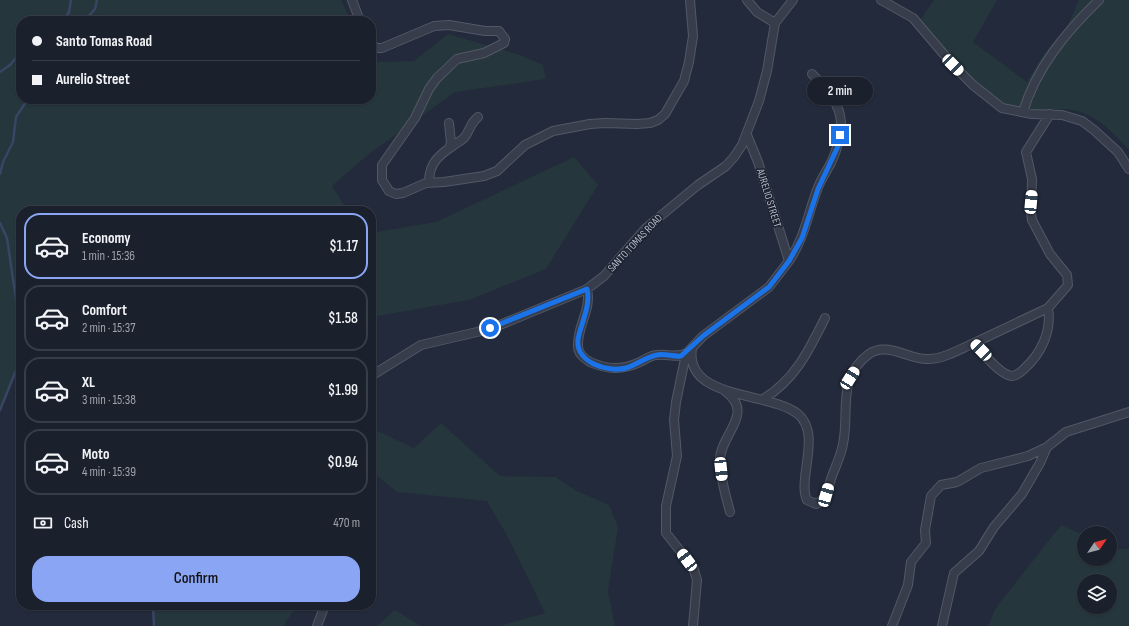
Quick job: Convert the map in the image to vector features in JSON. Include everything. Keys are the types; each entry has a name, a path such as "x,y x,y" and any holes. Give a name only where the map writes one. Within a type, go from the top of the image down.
{"street":[{"path":"352,0 358,16"},
{"path":"376,48 382,48 428,28 442,25 501,32 505,42 484,53 457,59 444,69 429,89 415,118 382,165 382,180 389,191 403,193 429,182 444,182 484,176 497,171 525,144 553,131 605,123 650,123 663,116 684,81 690,62 693,36 690,0"},
{"path":"748,0 757,12 775,23"},
{"name":"SANTO TOMAS ROAD","path":"376,373 421,345 490,328 587,289 604,276 646,228 698,185 726,166 734,157 747,135 767,71 775,23 793,0"},
{"path":"881,0 913,18 948,60 984,95 1002,108 1023,112 1062,115 1082,121 1118,152 1129,169"},
{"path":"1023,112 1028,96 1043,65 1086,12 1099,0"},
{"path":"587,289 589,296 588,307 581,325 578,346 581,354 586,359 603,367 619,369 659,354 678,357 690,350 703,336 769,287 789,261 802,238 818,189 839,144 842,125 839,110 827,89 812,74"},
{"path":"724,391 762,399 798,414 806,425 809,444 804,492 807,500 816,504 826,495 840,456 845,431 847,386 860,362 869,354 878,350 893,350 918,359 937,358 974,343 1048,308 1067,288 1068,278 1050,254 1032,220 1032,179 1026,152 1050,114"},
{"path":"429,182 431,168 434,161 449,148 462,140 466,136 470,124 478,117"},
{"path":"449,123 452,143 449,148"},
{"name":"AURELIO STREET","path":"747,135 758,162 789,261"},
{"path":"974,343 1007,375 1016,375 1030,364 1041,348 1048,328 1048,308"},
{"path":"762,399 788,380 805,357 825,318"},
{"path":"690,350 691,362 698,375 732,396 738,410 736,421 724,444 720,460 722,478 730,512"},
{"path":"690,350 676,402 674,420 677,456 666,506 666,532 693,567 697,580 693,626"},
{"path":"892,626 908,586 911,562 926,543 925,530 932,496 941,484 957,482 981,468 1028,456 1046,447 1066,432 1129,412"},
{"path":"942,626 947,611 954,573 978,551 994,527 1022,494 1040,463 1046,447"},
{"path":"317,626 323,610"}],"shaded area":[{"path":"0,0 341,0 349,16 16,16 16,104 376,104 376,60 378,62 414,61 448,34 520,55 543,65 546,79 455,92 370,153 332,186 345,206 16,206 16,370 0,410"},
{"path":"934,0 997,0 973,42 1027,82 1043,55 1066,29 1079,0 1129,0 1129,150 1107,128 1091,116 1082,112 1061,109 1032,110 1015,108 989,94 950,58 920,20"},
{"path":"574,157 598,185 546,269 469,300 376,316 376,232 436,222"},
{"path":"441,423 500,476 555,477 577,491 609,505 618,527 608,591 615,626 500,626 545,613 509,539 487,501 397,492 376,475 376,430 414,448"},
{"path":"1061,525 1077,532 1077,566 1117,566 1117,549 1129,549 1129,626 988,626 995,609"},
{"path":"153,610 294,610 283,626 154,626"},
{"path":"395,610 421,626 377,626"}],"waterway":[{"path":"66,16 69,12 71,0"},
{"path":"89,16 95,9 97,0"},
{"path":"0,72 10,65 16,58"},
{"path":"0,174 3,162 13,142 16,117 25,104"},
{"path":"0,223 7,238 16,300"},
{"path":"0,410 16,370"},
{"path":"153,610 154,626"}],"route":[{"path":"490,328 587,289 589,296 588,307 581,325 578,341 579,351 586,359 603,367 619,369 626,368 659,354 663,356 678,357 687,353 703,336 758,297 769,287 789,261 802,238 818,189 839,144 840,135"}]}
